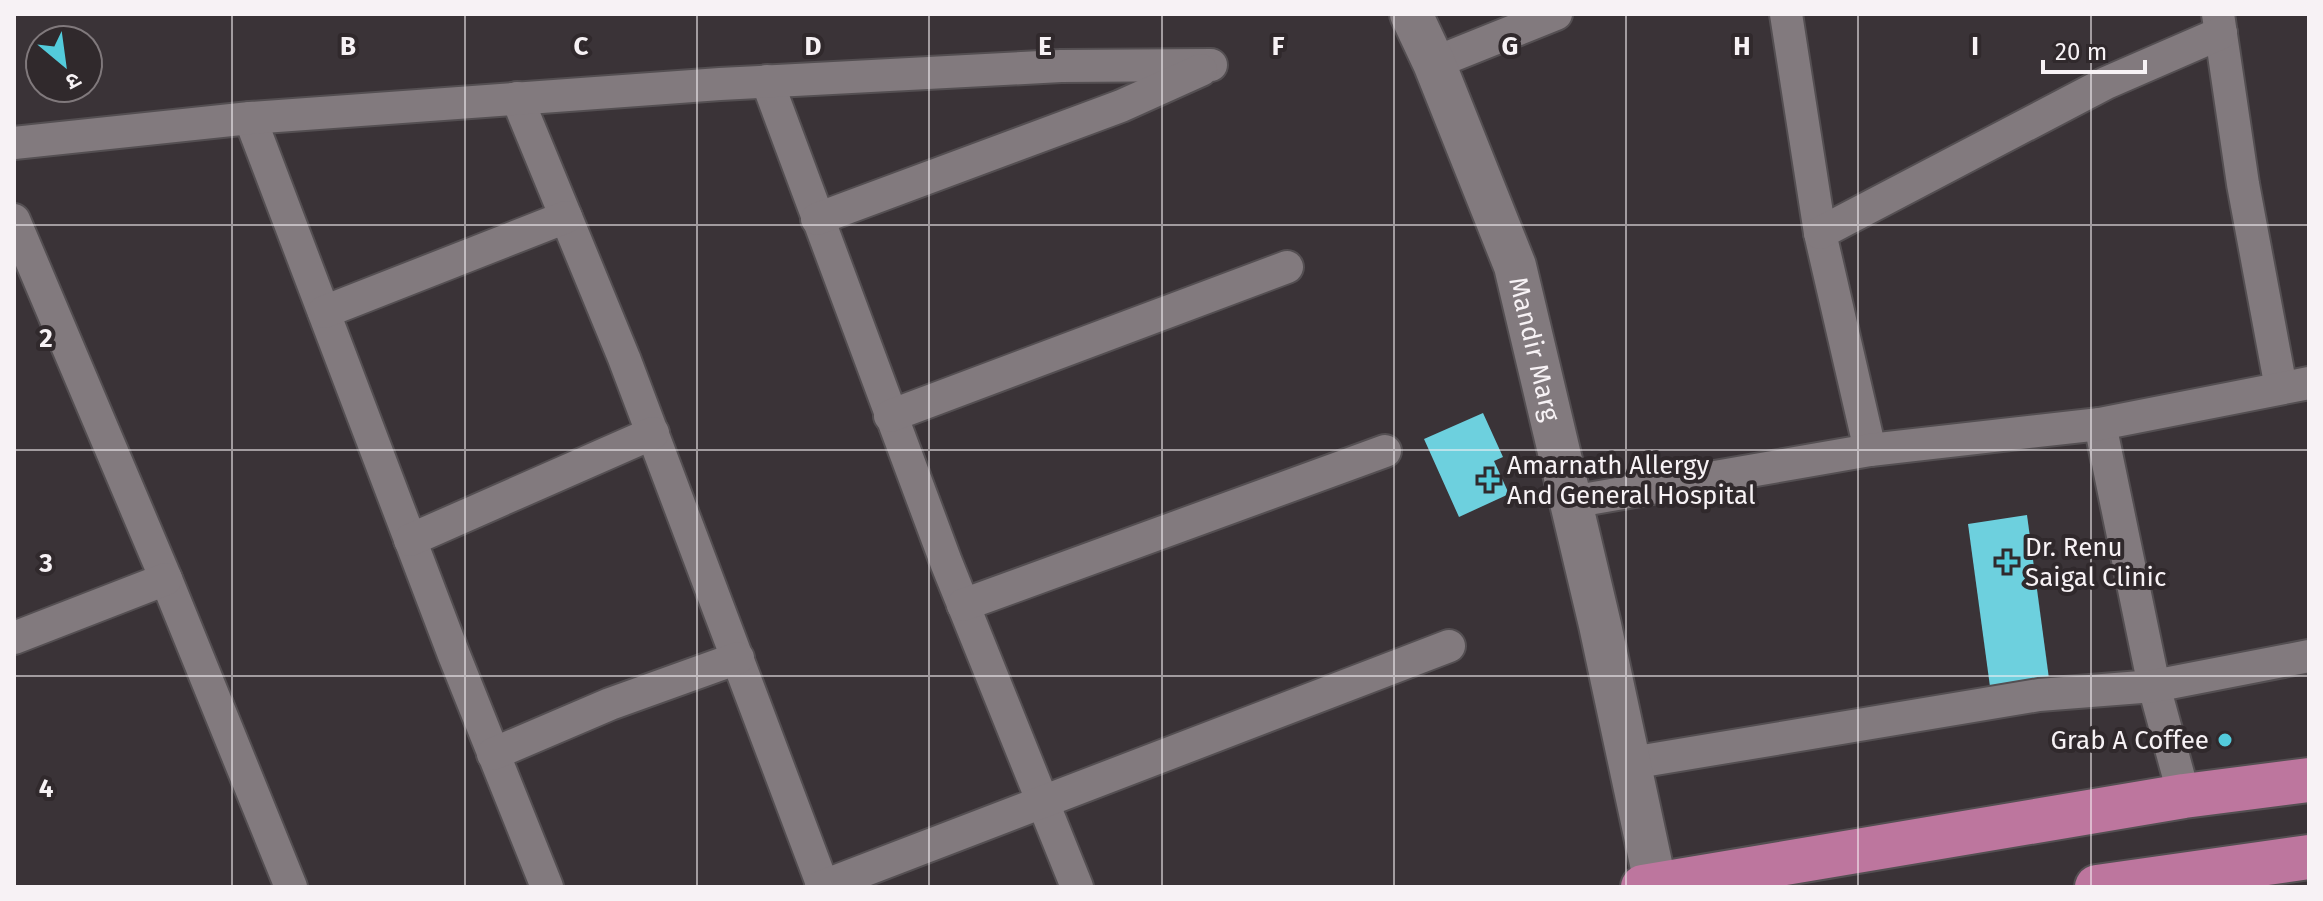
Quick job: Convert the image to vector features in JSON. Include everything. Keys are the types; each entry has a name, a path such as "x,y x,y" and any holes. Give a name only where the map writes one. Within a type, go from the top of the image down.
{"main road":[{"path":"1652,886 2184,796 2309,780"},
{"path":"2097,887 2309,857"}],"street":[{"name":"Mandir Marg","path":"1411,14 1434,63 1515,266 1631,763 1652,886"},
{"path":"1434,63 1556,14"},
{"path":"1786,14 1820,233 1870,450"},
{"path":"1571,502 1870,450 2100,424 2295,386 2243,184 2219,23 1820,233"},
{"path":"14,143 250,118 767,81 1061,66 1211,65 1121,106 817,219"},
{"path":"767,81 890,416 1077,887"},
{"path":"517,98 653,433 822,887 1449,646"},
{"path":"250,118 410,540 547,887"},
{"path":"324,312 566,217"},
{"path":"14,220 166,579 291,887"},
{"path":"890,416 1287,267"},
{"path":"2100,424 2154,686 2184,796"},
{"path":"410,540 653,433"},
{"path":"963,605 1385,451"},
{"path":"14,638 166,579"},
{"path":"1631,763 2039,695 2154,686 2309,656"},
{"path":"493,754 610,704 738,658"}],"building":[{"path":"1483,413 1503,457 1494,461 1509,494 1459,517 1424,439"},
{"path":"2027,515 2050,686 1991,694 1968,524"}],"place":[{"name":"Amarnath Allergy And General Hospital","path":"1489,480"},
{"name":"Dr. Renu Saigal Clinic","path":"2007,562"},
{"name":"Grab A Coffee","path":"2225,740"}]}
